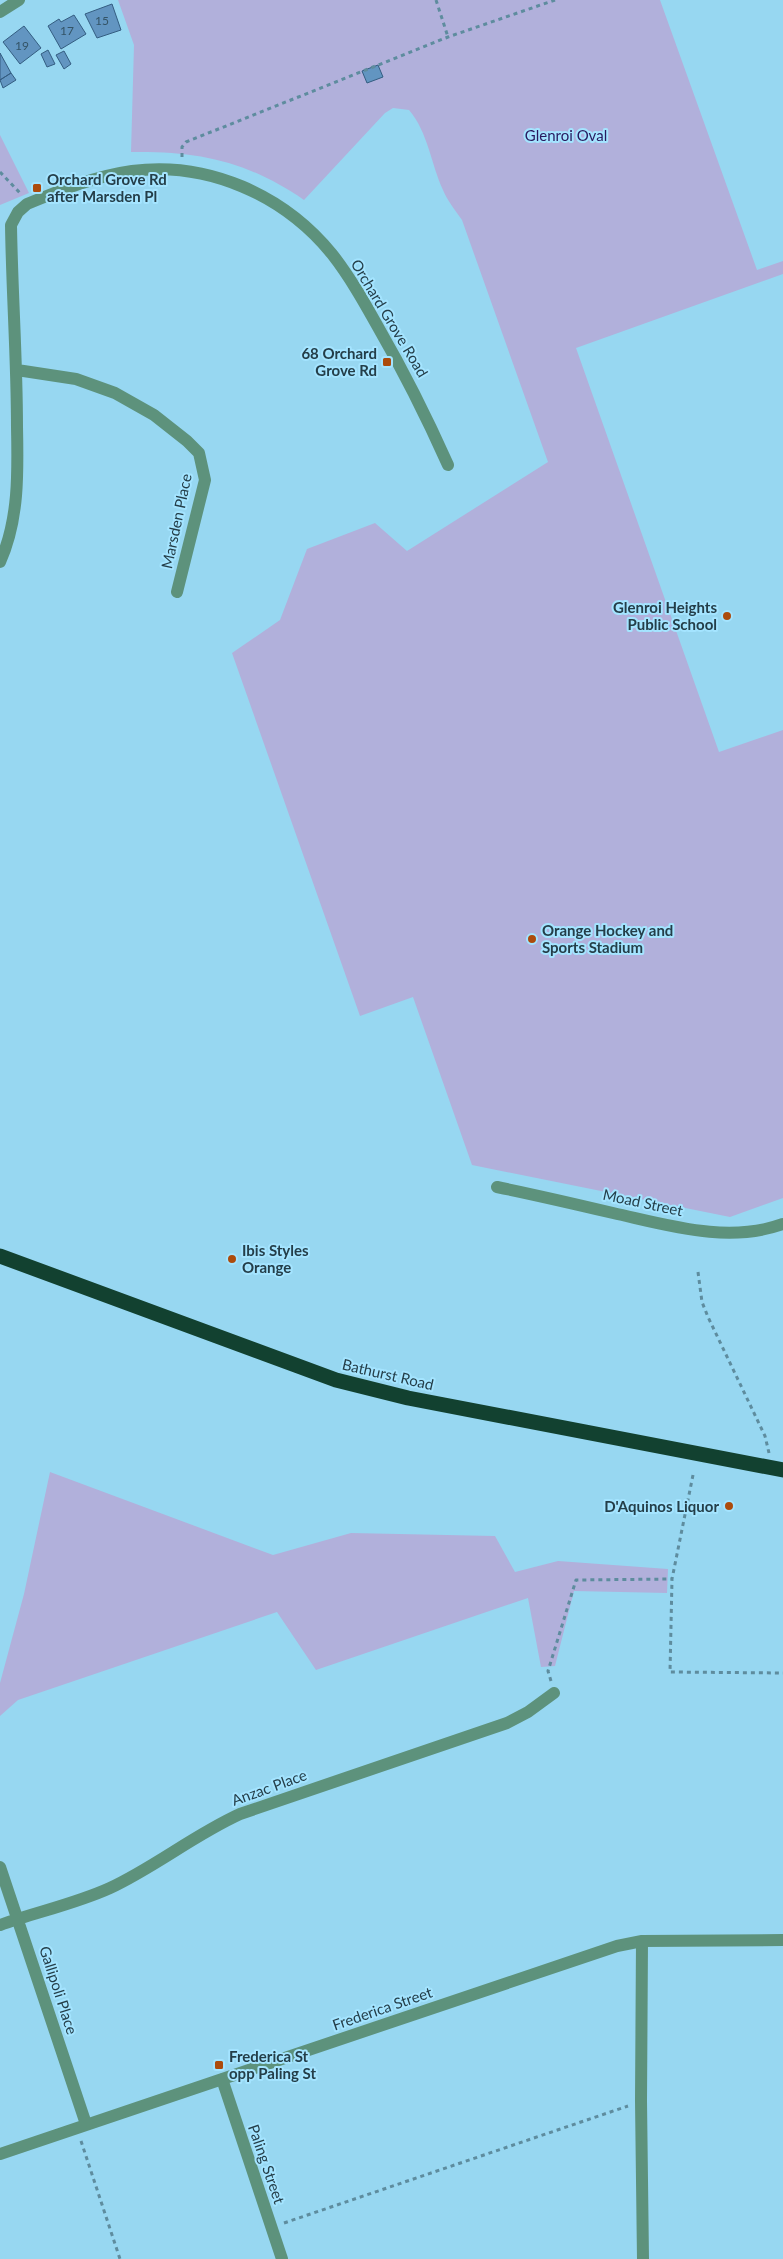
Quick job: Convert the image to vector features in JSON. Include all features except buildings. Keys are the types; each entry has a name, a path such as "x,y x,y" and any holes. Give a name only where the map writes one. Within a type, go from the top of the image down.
{"highway":[{"name":"Bathurst Road","path":"0,1256 336,1380 408,1398 776,1469"}],"street":[{"path":"0,12 19,0"},
{"name":"Orchard Grove Road","path":"27,204 112,174 133,171 182,170 226,180 263,196 287,211 321,242 348,276 416,394 448,465"},
{"path":"0,562 11,525 16,495 17,370 6,252 11,225 18,212 27,204"},
{"name":"Marsden Place","path":"17,370 76,379 115,393 154,415 188,441 199,453 205,480 177,592"},
{"name":"Moad Street","path":"497,1187 671,1226 716,1233 741,1234 783,1224"},
{"name":"Anzac Place","path":"0,1925 108,1890 149,1867 201,1833 240,1814 507,1723 528,1712 554,1692"},
{"name":"Gallipoli Place","path":"0,1867 18,1919 81,2126"},
{"name":"Frederica Street","path":"0,2154 617,1946 642,1941 783,1940"},
{"path":"642,1941 641,2101 643,2259"},
{"name":"Paling Street","path":"222,2079 282,2259"}],"path":[{"path":"436,0 448,37"},
{"path":"182,170 182,148 186,142 448,37 555,0"},
{"path":"0,172 18,189 27,204"},
{"path":"698,1272 702,1302 769,1447 776,1469"},
{"path":"693,1475 672,1579 670,1672 783,1672"},
{"path":"554,1692 548,1671 576,1580 672,1579"},
{"path":"272,2228 641,2101"},
{"path":"81,2126 120,2259"}],"green space":[{"name":"Glenroi Oval","path":"118,0 660,0 757,270 783,261 783,274 576,348 719,752 783,730 783,1198 730,1217 472,1165 413,997 360,1016 232,653 280,620 307,549 375,523 407,551 548,462 462,220 445,194 421,128 409,110 393,108 385,113 304,200 262,176 222,161 201,156 131,152 134,45"},
{"path":"0,135 29,193 0,205"},
{"path":"50,1472 273,1555 351,1533 495,1536 515,1572 558,1561 668,1569 667,1593 574,1591 555,1666 541,1667 528,1598 316,1670 277,1612 18,1700 0,1716 0,1683 24,1594"}],"place":[{"name":"Orchard Grove Rd after Marsden Pl","path":"37,188"},
{"name":"68 Orchard Grove Rd","path":"387,362"},
{"name":"Glenroi Heights Public School","path":"727,616"},
{"name":"Orange Hockey and Sports Stadium","path":"532,939"},
{"name":"Ibis Styles Orange","path":"232,1259"},
{"name":"D'Aquinos Liquor","path":"729,1506"},
{"name":"Frederica St opp Paling St","path":"219,2065"}]}
